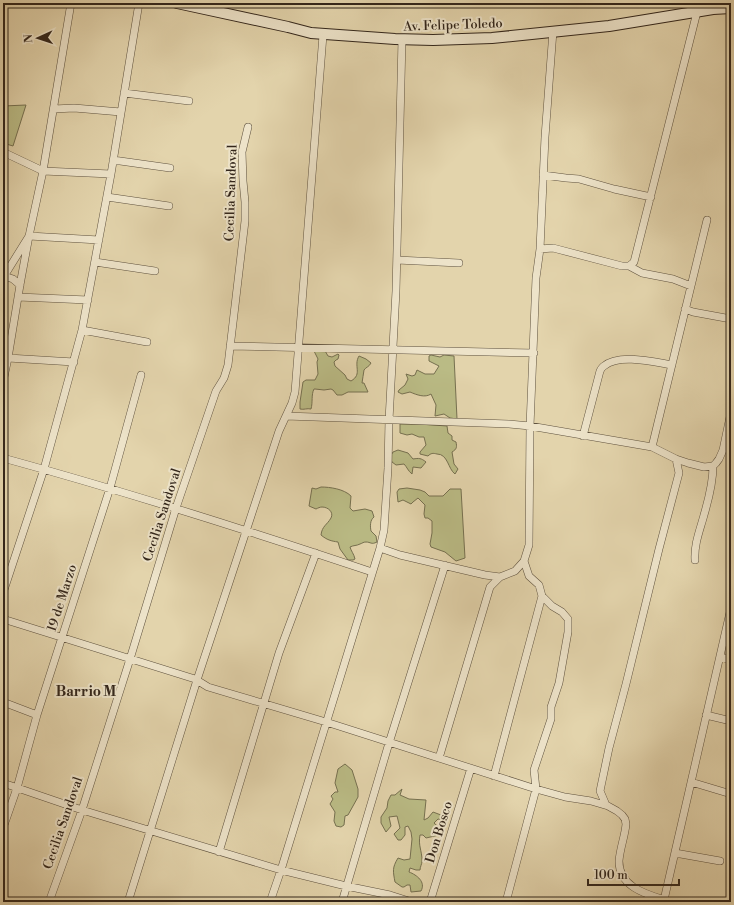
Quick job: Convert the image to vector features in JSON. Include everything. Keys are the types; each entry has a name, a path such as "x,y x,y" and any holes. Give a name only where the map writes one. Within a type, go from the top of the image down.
{"main road":[{"name":"Av. Felipe Toledo","path":"177,3 311,33 402,39 492,38 609,26 712,9 731,8"}],"street":[{"path":"3,382 29,236 43,171 71,3"},
{"path":"3,593 44,469 82,330 107,197 139,3"},
{"path":"629,266 634,262 697,12"},
{"path":"439,758 490,587 500,577 515,571 524,561 529,545 530,426 536,278 540,248 545,137 554,31"},
{"path":"128,902 197,680 246,530 279,431 292,403 295,392 323,34"},
{"path":"270,902 380,548 384,530 396,291 402,39"},
{"path":"124,93 189,101"},
{"path":"54,109 74,108 121,112"},
{"name":"Cecilia Sandoval","path":"49,902 82,810 176,508 216,391 224,378 228,365 245,221 242,152 248,127"},
{"path":"3,153 43,171 111,174"},
{"path":"113,160 170,168"},
{"path":"543,175 579,179 614,189 651,197"},
{"path":"107,197 169,206"},
{"path":"652,447 707,220"},
{"path":"29,236 99,240"},
{"path":"20,284 13,279 4,277 29,236"},
{"path":"540,248 553,248 622,266 629,266 642,273 673,279 691,286"},
{"path":"397,260 459,263"},
{"path":"95,262 155,271"},
{"path":"18,297 88,300"},
{"path":"685,309 693,312 731,319"},
{"path":"82,330 147,342"},
{"path":"230,346 534,353"},
{"path":"8,358 74,362"},
{"path":"583,436 600,371 604,366 618,360 627,359 672,365"},
{"name":"19 de Marzo","path":"3,828 17,788 37,715 110,488 141,375"},
{"path":"695,560 694,550 709,498 713,479 713,466 719,459 723,450 731,412"},
{"path":"286,416 530,426 652,447 676,459 688,463 704,467 713,466"},
{"path":"3,458 176,508 372,572"},
{"path":"606,805 600,791 609,748 679,473 676,459"},
{"path":"679,473 688,463"},
{"path":"380,548 400,555 485,576 500,577"},
{"path":"219,852 279,653 316,553"},
{"path":"506,902 536,789 534,770 551,719 551,707 559,683 568,632 568,619 562,612 552,606 542,596 539,585 529,576 524,561"},
{"path":"342,902 389,743 445,565"},
{"path":"494,776 542,596"},
{"path":"3,619 197,680 208,687 326,722 536,789 606,805 622,815 625,819 626,824 619,861 624,879 631,886 668,901 675,853 731,608"},
{"path":"720,657 731,660"},
{"path":"3,702 37,715"},
{"path":"706,715 731,721"},
{"name":"Don Bosco","path":"430,902 471,768"},
{"path":"691,782 731,794"},
{"path":"3,783 82,810 219,852 281,870 412,902"},
{"path":"585,799 600,791"},
{"path":"675,853 720,861"},
{"path":"647,902 649,894"}],"green space":[{"path":"26,105 13,146 3,143 3,106"},
{"path":"324,349 328,356 332,357 338,354 339,355 338,359 334,362 335,366 345,375 347,379 351,381 355,378 357,373 357,360 359,356 371,363 364,370 362,383 364,383 368,392 348,392 342,395 337,395 331,389 314,389 311,409 300,409 303,382 306,380 315,380 318,374 318,359 314,351"},
{"path":"444,355 454,356 457,419 450,418 444,414 435,416 436,405 431,394 424,396 410,392 402,394 398,392 405,385 408,379 406,374 412,376 415,375 417,370 425,374 434,374 439,366 429,361 429,356 440,357"},
{"path":"400,424 447,426 448,433 452,436 452,440 456,442 456,449 452,452 454,464 458,469 455,474 443,456 434,453 428,456 420,454 426,445 424,437 400,433"},
{"path":"398,450 408,453 413,459 417,458 426,462 421,468 413,467 412,474 404,464 396,465 392,462 390,457 393,452"},
{"path":"321,487 337,489 351,496 350,508 353,511 365,509 372,511 374,517 370,525 371,531 376,536 377,542 364,542 350,547 355,559 353,560 348,560 340,549 338,542 329,540 321,535 332,514 324,507 316,509 309,506 312,488 316,489"},
{"path":"407,488 420,490 429,496 443,496 450,489 461,489 465,558 456,561 445,552 431,547 432,521 425,518 425,505 418,498 411,504 403,500 398,502 397,492 399,489"},
{"path":"345,764 352,770 358,789 358,797 348,815 345,816 344,825 341,827 336,826 334,821 335,812 330,804 333,799 331,796 335,792 338,792 335,783 338,769"},
{"path":"402,789 400,795 409,799 426,800 424,820 433,812 441,815 443,820 438,819 434,823 444,832 439,835 426,838 423,835 420,835 419,842 422,861 420,870 410,868 409,872 418,877 422,882 421,891 411,892 410,885 402,887 395,882 394,870 398,858 404,860 410,859 412,839 408,826 405,827 405,835 401,840 398,840 394,834 400,828 397,816 389,817 391,826 386,832 381,823 381,817 387,808 391,795 395,795"}],"district":[{"name":"Barrio M","path":"86,692"}]}
